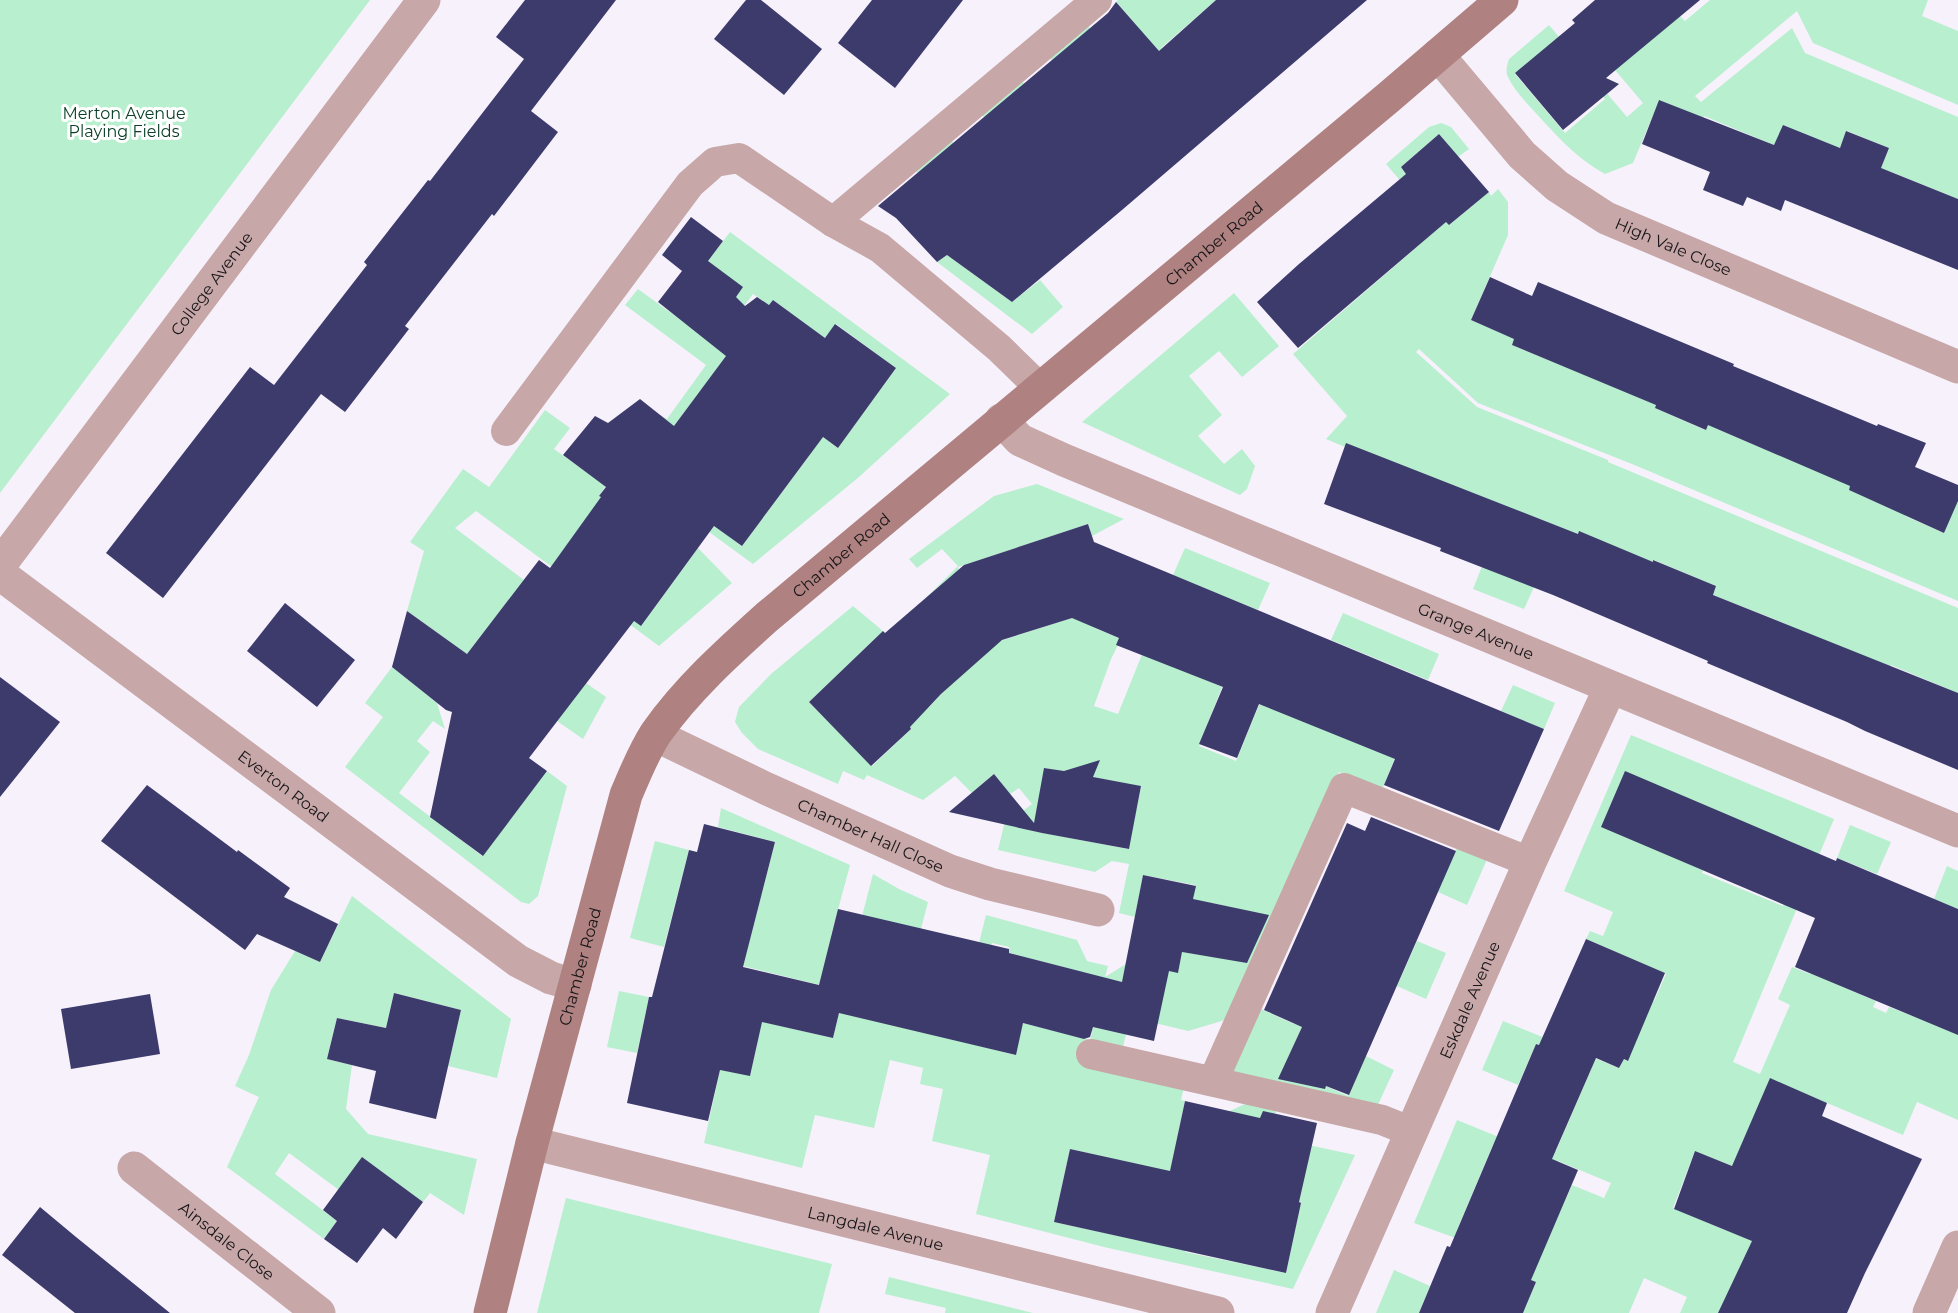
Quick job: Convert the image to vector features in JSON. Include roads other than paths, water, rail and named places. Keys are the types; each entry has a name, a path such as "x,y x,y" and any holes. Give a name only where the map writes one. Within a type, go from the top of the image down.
{"street":[{"name":"College Avenue","path":"0,565 424,0"},
{"name":"Chamber Road","path":"490,1313 532,1143 626,795 638,765 655,735 688,692 759,624 1502,0"},
{"name":"High Vale Close","path":"1438,55 1522,155 1557,186 1606,218 1958,367"},
{"name":"Grange Avenue","path":"1001,420 1020,440 1064,460 1958,831"},
{"name":"Everton Road","path":"0,574 518,961 551,978 575,985"},
{"name":"Eskdale Avenue","path":"1332,1313 1530,862 1610,688"},
{"name":"Chamber Hall Close","path":"655,735 776,793 950,871 990,884 1098,910"},
{"name":"Langdale Avenue","path":"532,1143 1218,1313"},
{"name":"Ainsdale Close","path":"134,1168 319,1313"},
{"path":"1929,1313 1958,1247"}],"lane":[{"path":"833,222 1097,0"},
{"path":"506,431 690,184 716,162 739,158 833,222 880,248 999,348 1040,388"},
{"path":"1213,1081 1344,788 1530,862"},
{"path":"1091,1054 1382,1120 1412,1132"}],"park label":[{"name":"Merton Avenue Playing Fields","path":"124,122"}]}
